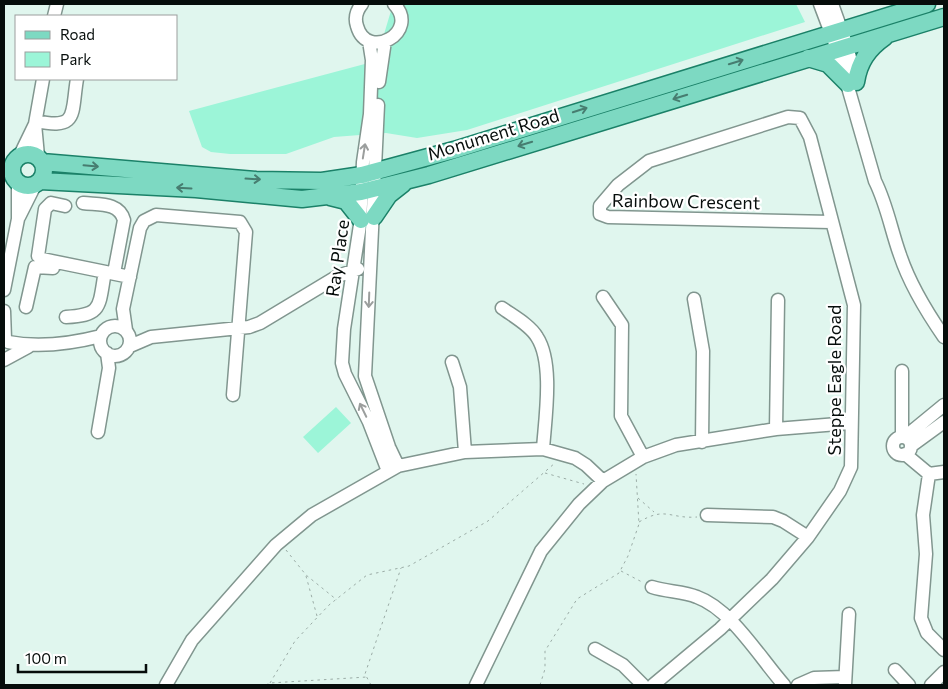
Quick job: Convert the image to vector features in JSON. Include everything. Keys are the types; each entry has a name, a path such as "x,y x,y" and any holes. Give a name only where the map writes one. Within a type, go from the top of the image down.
{"main road":[{"name":"Monument Road","path":"40,159 256,180 322,181 369,174 454,150 927,4"},
{"name":"Monument Road","path":"38,183 196,189 302,198 327,197 368,191 944,17"},
{"path":"808,58 828,64 852,83 864,56 877,43 896,31"},
{"path":"30,153 40,159 45,170 38,183 24,185 12,180 13,160 30,153"},
{"path":"327,197 346,201 367,218 389,195 409,180"}],"street":[{"path":"362,4 356,14 356,22 358,30 369,41 385,41 396,34 400,28 400,14 394,4"},
{"path":"820,4 837,31"},
{"path":"832,4 837,31 852,83 875,181 882,195 909,278 923,306 944,337"},
{"name":"Ray Place","path":"369,41 372,60 367,218 370,269 365,376 378,432"},
{"name":"Ray Place","path":"369,174 385,41"},
{"path":"40,159 36,123 43,80"},
{"path":"36,123 55,125 67,122 71,116 77,80"},
{"name":"Rainbow Crescent","path":"804,122 800,118 788,117 649,161 610,193 599,211 600,214 608,217 831,222"},
{"name":"Steppe Eagle Road","path":"653,685 730,620 772,579 808,537 840,492 850,473 852,461 850,423 854,305 810,137 804,122"},
{"path":"13,160 36,123"},
{"path":"12,180 18,219"},
{"path":"4,290 18,219 38,183"},
{"path":"66,317 88,316 98,305 109,275 124,220 122,214 115,207 83,203"},
{"path":"65,206 51,204 45,209 38,256 42,259 129,279"},
{"path":"130,346 123,329 123,309 140,228 148,217 156,215 240,222 246,232 238,328 239,339 233,395"},
{"name":"Ray Place","path":"367,218 352,270 342,363 347,378 378,432 393,468"},
{"path":"26,307 33,272 39,266 109,275"},
{"path":"109,368 130,346 151,337 238,328 260,323 352,270 370,269"},
{"path":"603,297 622,325 622,416 639,459"},
{"path":"694,299 703,351 702,442"},
{"path":"776,429 778,300"},
{"path":"502,308 532,331 542,350 546,381 543,449"},
{"path":"4,310 6,340 10,350 5,359"},
{"path":"98,432 109,368 103,346 105,329 123,329 151,337"},
{"path":"6,340 28,347"},
{"path":"5,359 28,347 81,342 103,346 120,356"},
{"path":"452,362 461,393 465,452"},
{"path":"902,371 906,443 929,474 923,514 926,554 921,618 927,633 944,650"},
{"path":"347,378 365,376"},
{"path":"906,443 944,405"},
{"path":"906,443 944,422"},
{"path":"476,685 541,551 579,504 600,484 639,459 665,448 776,429 850,423"},
{"path":"166,685 192,640 279,542 312,515 393,468 465,452 543,449 565,454 586,465 600,484"},
{"path":"929,474 944,472"},
{"path":"707,515 773,518 783,521 808,537"},
{"path":"652,587 669,593 698,597 730,620 784,685"},
{"path":"798,685 821,677 845,681 849,614"},
{"path":"595,649 623,664 643,685"},
{"path":"895,670 909,685"},
{"path":"931,685 944,672"}],"path":[{"path":"270,683 295,641 336,600 367,576 409,566 488,521 565,454"},
{"path":"540,685 545,669 546,651 576,599 621,571 628,556 639,522 639,459"},
{"path":"544,472 600,484"},
{"path":"638,498 654,513 686,518 707,515"},
{"path":"639,522 654,513"},
{"path":"279,542 306,575 336,600"},
{"path":"371,685 365,674 401,568"},
{"path":"621,571 652,587"},
{"path":"306,575 318,617"},
{"path":"266,685 270,683 367,677"}],"green space":[{"path":"393,4 796,4 805,22 467,130 417,138 386,133 334,137 286,154 230,154 211,152 202,147 189,111 376,61"},
{"path":"336,407 351,423 318,453 303,437"}]}
